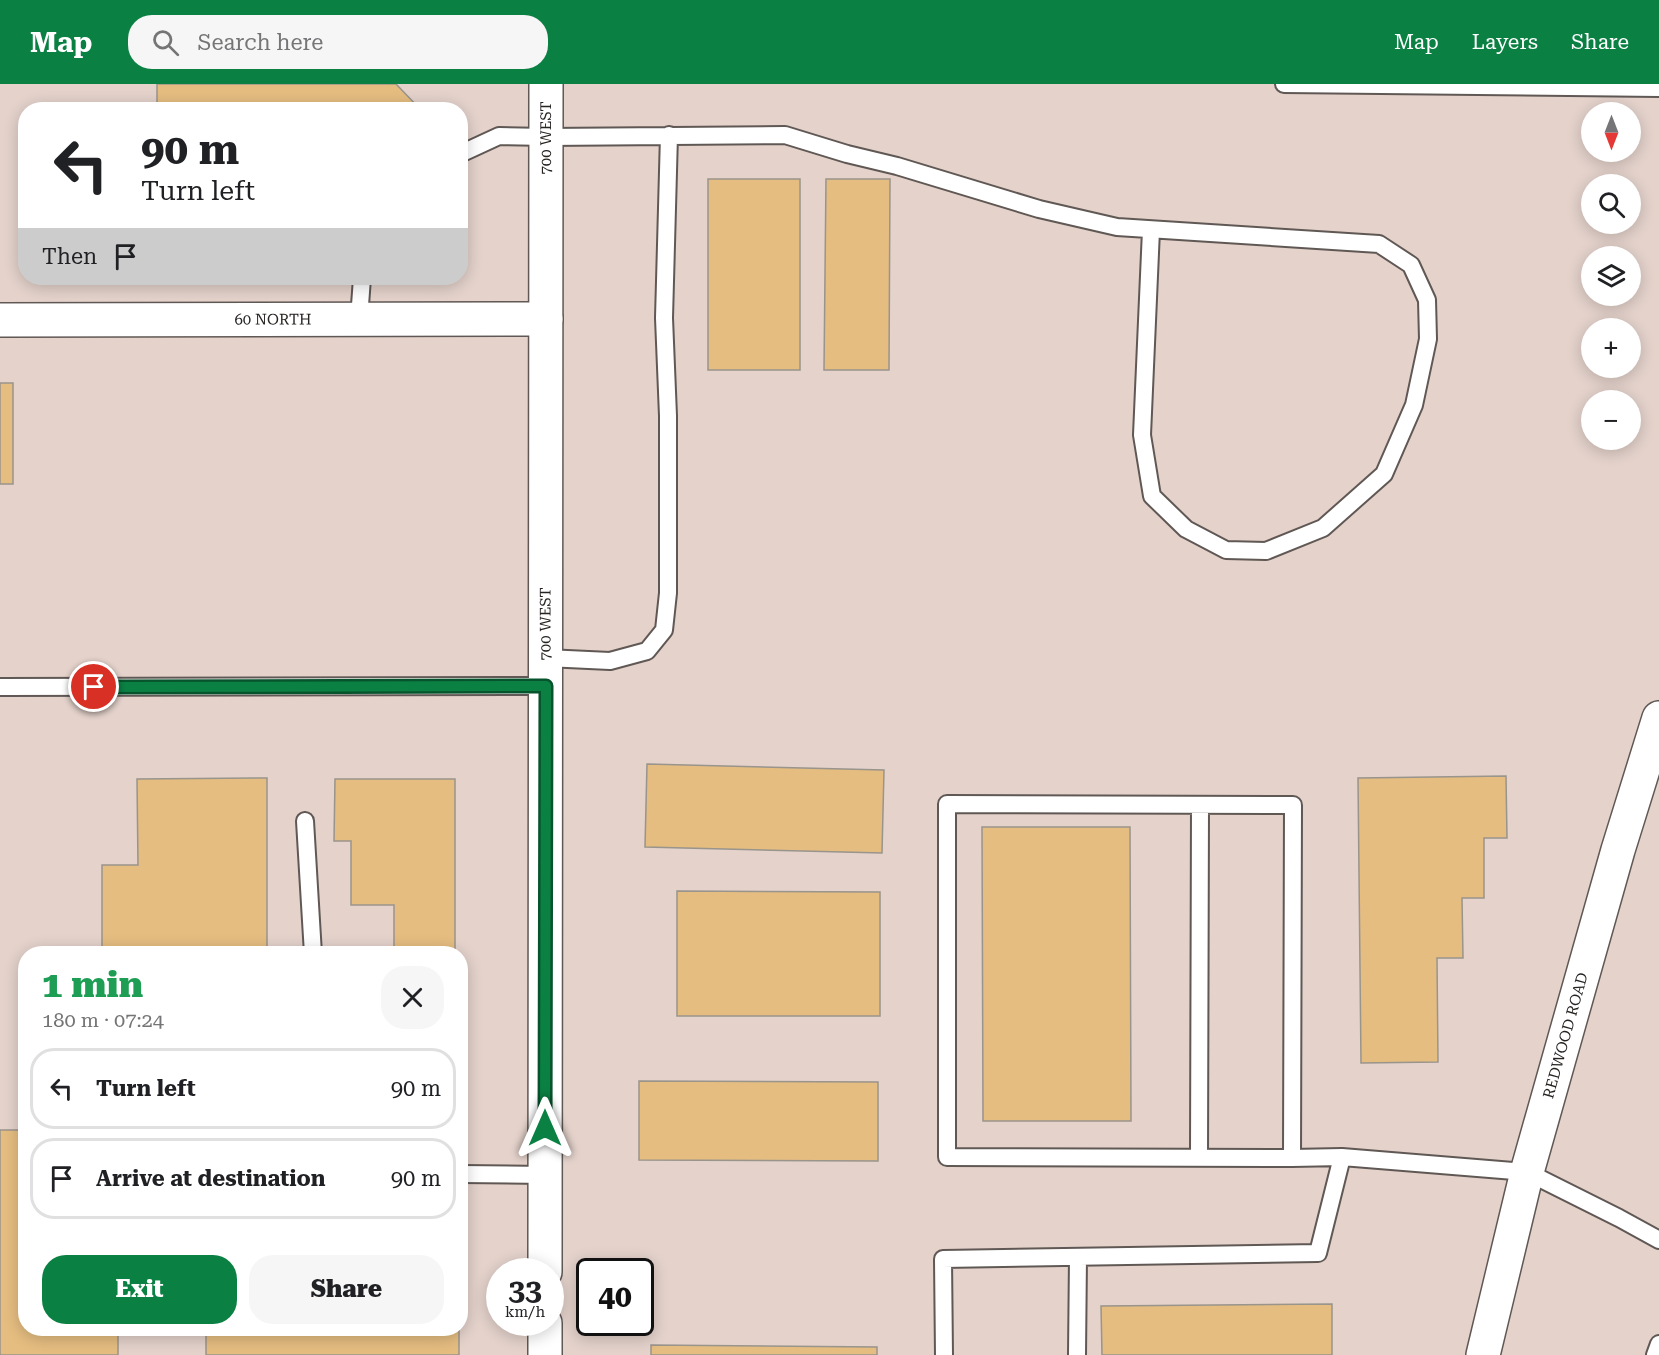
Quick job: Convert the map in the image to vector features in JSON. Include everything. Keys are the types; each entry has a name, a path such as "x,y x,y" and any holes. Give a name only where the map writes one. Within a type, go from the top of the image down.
{"street":[{"name":"700 WEST","path":"545,1258 546,84"},
{"name":"60 NORTH","path":"0,320 546,319"},
{"name":"REDWOOD ROAD","path":"1483,1355 1527,1172 1618,850 1659,718"},
{"path":"545,1336 545,1355"}],"lane":[{"path":"1284,84 1659,88"},
{"path":"0,687 546,672 610,661 647,651 664,630 668,593 668,416 664,318 669,135"},
{"path":"468,150 499,136 546,138 784,135 1039,209 1117,227 1379,244 1411,265 1427,300 1428,339 1414,405 1384,474 1323,528 1266,552 1226,550 1186,529 1152,496 1143,435 1151,230"},
{"path":"359,319 361,285"},
{"path":"1292,1158 1293,805 947,804 947,1157 1292,1158 1342,1157 1527,1172 1659,1240"},
{"path":"1199,1157 1200,804"},
{"path":"305,820 313,946"},
{"path":"944,1355 943,1259 1318,1253 1342,1157"},
{"path":"468,1174 545,1175"},
{"path":"1077,1355 1078,1257"},
{"path":"1655,1355 1659,1344"}],"shaded area":[{"path":"0,84 1659,84 1659,1355 0,1355"}],"building":[{"path":"157,84 396,84 413,102 157,102"},
{"path":"708,179 800,179 800,370 708,370"},
{"path":"826,179 890,179 889,370 824,370"},
{"path":"0,383 13,383 13,484 0,484"},
{"path":"647,764 884,770 882,853 645,847"},
{"path":"1506,776 1507,838 1484,838 1484,898 1462,898 1463,958 1437,958 1438,1062 1361,1063 1358,778"},
{"path":"267,778 267,946 102,946 102,865 138,865 137,779"},
{"path":"335,779 455,779 455,946 394,946 394,905 351,905 351,841 334,841"},
{"path":"982,827 1130,827 1131,1121 983,1121"},
{"path":"677,891 880,892 880,1016 677,1016"},
{"path":"639,1081 878,1082 878,1161 639,1160"},
{"path":"0,1130 18,1130 18,1336 118,1336 118,1355 0,1355"},
{"path":"1332,1304 1332,1355 1102,1355 1101,1306"},
{"path":"206,1336 459,1336 459,1355 206,1355"},
{"path":"651,1345 877,1347 877,1355 651,1355"}],"route":[{"path":"94,687 546,686 545,1128"}]}
